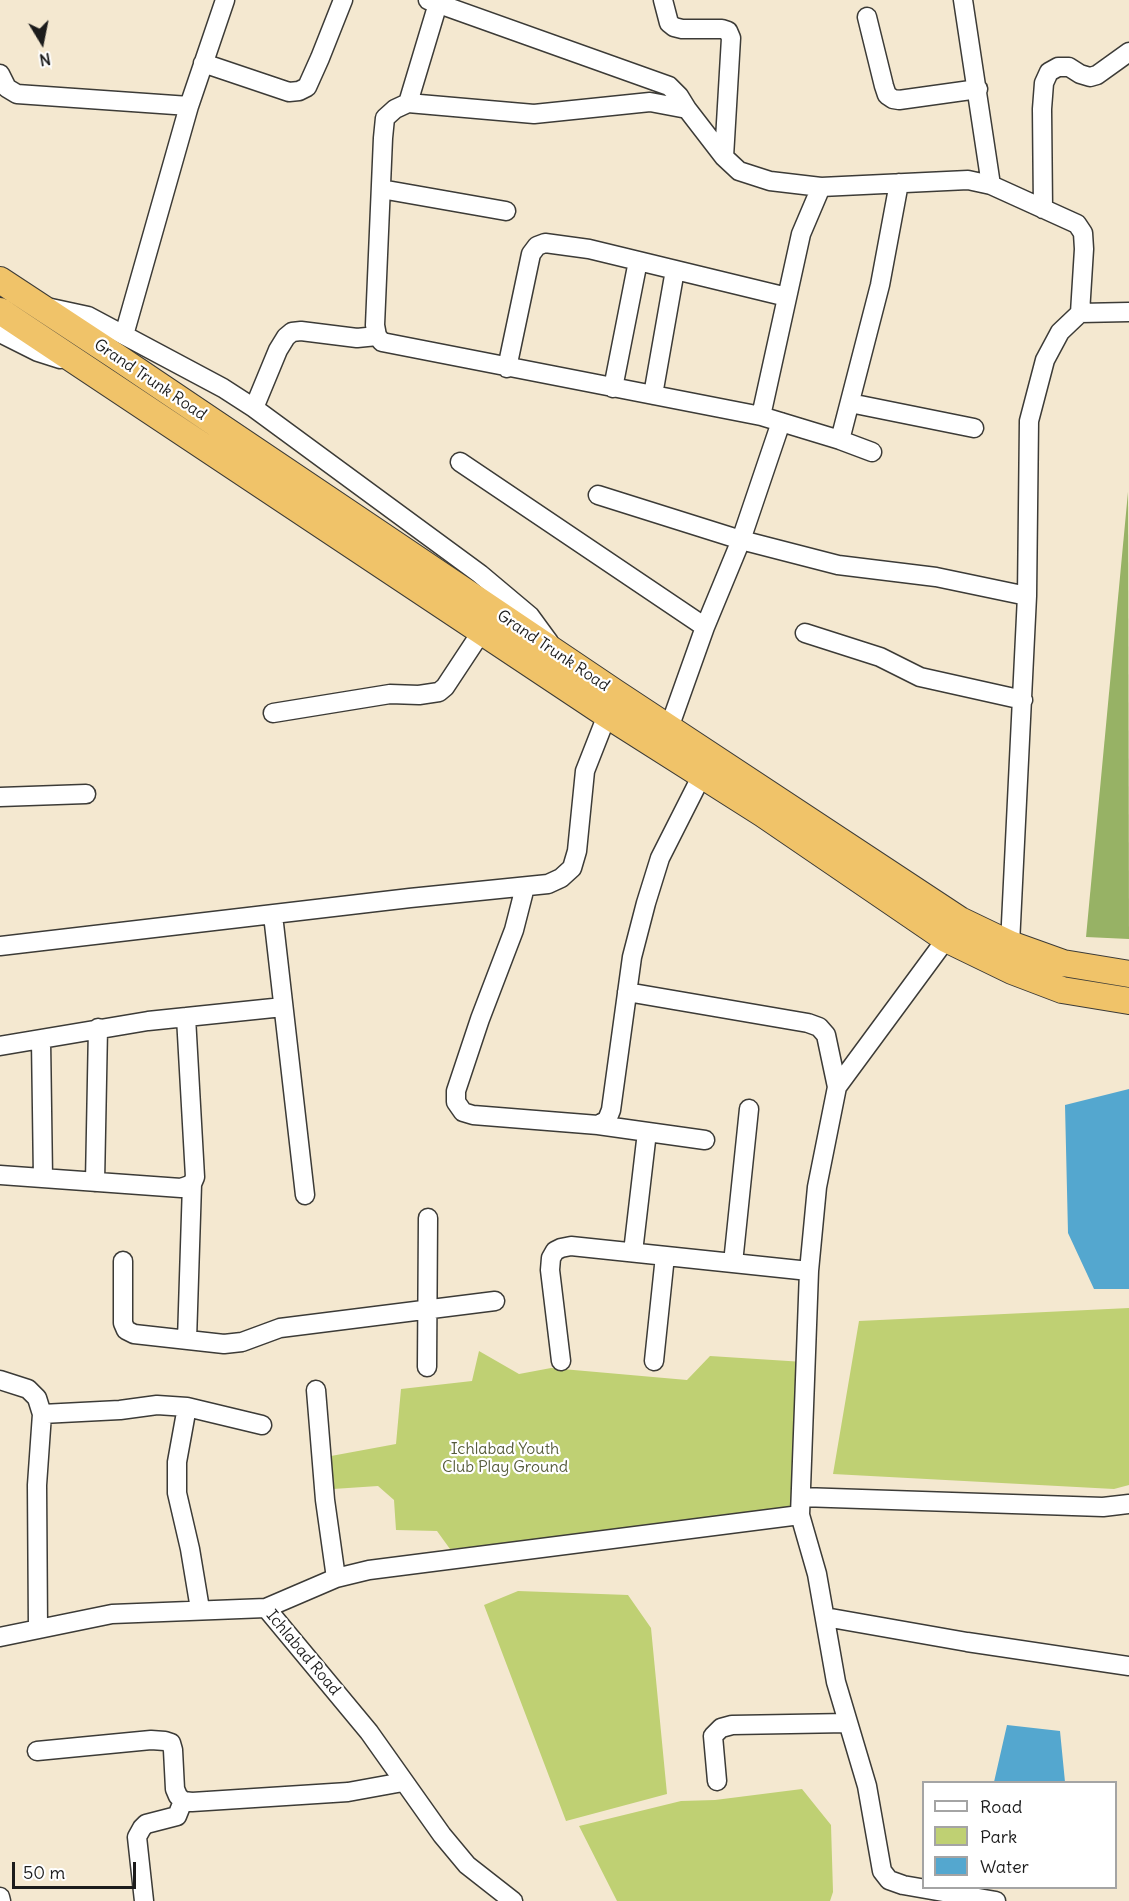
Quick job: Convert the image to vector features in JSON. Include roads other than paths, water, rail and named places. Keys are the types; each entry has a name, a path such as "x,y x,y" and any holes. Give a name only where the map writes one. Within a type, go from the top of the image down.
{"highway":[{"name":"Grand Trunk Road","path":"0,280 669,728 1012,971 1062,990 1129,1001"},
{"name":"Grand Trunk Road","path":"0,328 87,368 608,715 763,814 953,930 1010,944 1063,963 1129,975"}],"street":[{"path":"124,335 189,106 225,0"},
{"path":"203,63 289,92 299,92 307,87 343,0"},
{"path":"663,0 669,23 674,27 722,29 728,31 731,38 724,157"},
{"path":"963,0 991,185"},
{"path":"408,103 435,1 669,86 724,157 740,171 770,181 821,187 968,180 991,185 1077,224 1083,233 1084,249 1080,313"},
{"path":"867,17 884,86 888,95 893,99 978,88"},
{"path":"1043,208 1042,110 1044,83 1049,72 1058,67 1069,67 1090,77 1097,75 1129,52"},
{"path":"0,74 7,88 17,94 189,106"},
{"path":"687,109 650,102 534,114 408,103 395,109 385,118 375,325 377,336 382,342 761,416 872,452"},
{"path":"840,440 880,285 899,183"},
{"path":"761,416 801,234 821,187"},
{"path":"381,189 506,211"},
{"path":"507,368 531,254 537,246 545,243 589,249 787,297"},
{"path":"613,388 638,261"},
{"path":"652,395 675,270"},
{"path":"37,304 88,316 223,388 254,408 480,574 530,616 558,654"},
{"path":"1010,944 1027,596 1029,421 1045,360 1060,332 1080,313 1129,312"},
{"path":"254,408 278,350 292,332 301,330 357,338 377,336"},
{"path":"850,403 974,428"},
{"path":"669,728 705,627 741,540 781,422"},
{"path":"460,462 705,627"},
{"path":"598,495 741,540 838,565 936,577 1027,596"},
{"path":"273,713 390,694 429,695 439,692 445,687 482,631"},
{"path":"805,633 880,657 920,677 1023,700"},
{"path":"0,946 410,898 548,885 561,878 572,868 577,851 585,771 608,715"},
{"path":"598,1125 607,1120 611,1110 632,957 660,858 702,775"},
{"path":"0,797 86,794"},
{"path":"525,887 514,930 480,1019 456,1091 456,1102 463,1112 473,1115 598,1125 705,1140"},
{"path":"273,915 305,1195"},
{"path":"837,1087 953,930"},
{"path":"627,992 808,1023 819,1027 826,1035 837,1087 817,1187 809,1271 800,1506 813,1558 836,1682 867,1786 882,1871 889,1880 927,1895 996,1901"},
{"path":"0,1046 98,1028 283,1007"},
{"path":"186,1017 195,1177 192,1184 187,1340"},
{"path":"95,1182 98,1028"},
{"path":"41,1040 43,1178"},
{"path":"734,1263 749,1108"},
{"path":"633,1252 647,1132"},
{"path":"0,1175 181,1188 192,1184"},
{"path":"427,1367 428,1218"},
{"path":"561,1360 550,1270 555,1251 571,1246 809,1271"},
{"path":"654,1361 665,1256"},
{"path":"123,1261 123,1323 126,1330 134,1334 224,1344 242,1342 280,1328 495,1301"},
{"path":"0,1380 28,1389 38,1398 42,1414 37,1485 38,1629"},
{"path":"316,1390 325,1500 336,1578"},
{"path":"42,1414 110,1411 157,1405 187,1407 262,1425"},
{"path":"187,1407 177,1462 177,1493 200,1609"},
{"path":"266,1608 336,1578 369,1570 800,1506 1103,1507 1129,1504"},
{"name":"Ichlabad Road","path":"0,1638 112,1614 266,1608 369,1732 442,1835 468,1865 507,1899"},
{"path":"825,1617 1129,1666"},
{"path":"717,1781 713,1736 721,1728 732,1725 848,1723"},
{"path":"38,1751 151,1740 165,1741 171,1743 173,1750 175,1789 178,1796 183,1801 192,1802 348,1791 403,1782"},
{"path":"144,1901 137,1837 146,1824 177,1816 183,1801"}],"water":[{"path":"1129,1089 1129,1289 1094,1289 1068,1233 1065,1105"},
{"path":"1007,1725 1060,1731 1065,1781 994,1781"}],"park label":[{"name":"Ichlabad Youth Club Play Ground","path":"505,1458"}]}
